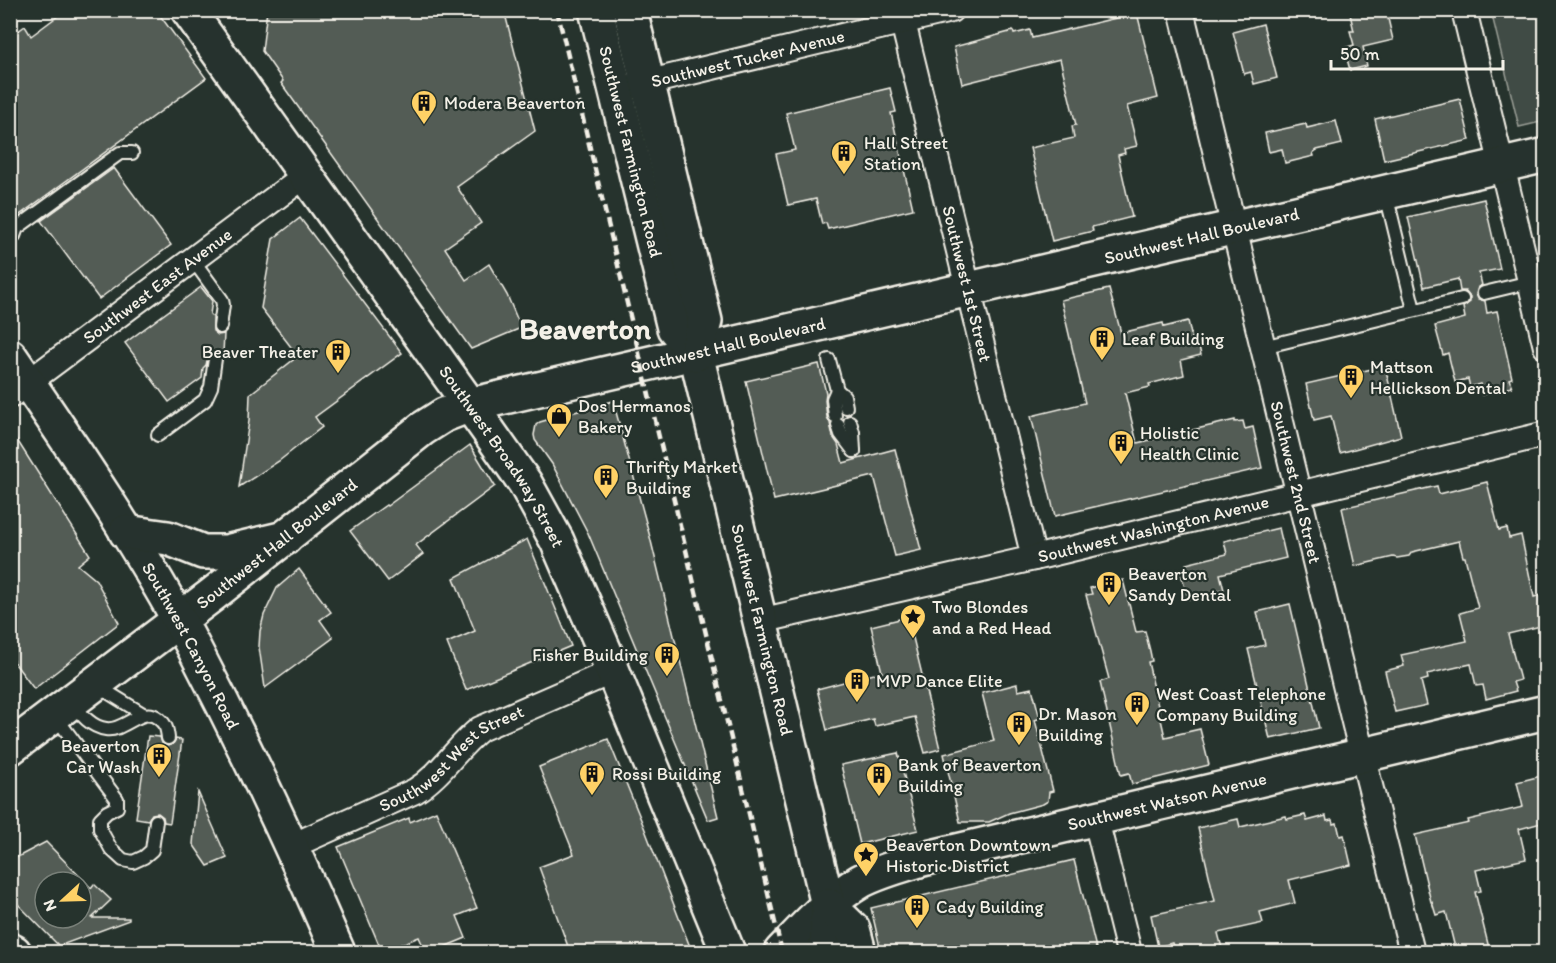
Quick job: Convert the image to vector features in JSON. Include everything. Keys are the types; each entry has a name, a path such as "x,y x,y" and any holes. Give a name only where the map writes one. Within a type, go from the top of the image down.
{"main road":[{"name":"Southwest Farmington Road","path":"596,10 674,328 696,354 828,905 826,952"},
{"name":"Southwest Farmington Road","path":"630,10 705,321 696,354"},
{"name":"Southwest Broadway Street","path":"196,14 306,175 525,483 542,512 557,541 612,671 728,952"},
{"name":"Southwest Hall Boulevard","path":"10,748 285,538 422,429 444,415 470,405 1545,155"},
{"name":"Southwest Canyon Road","path":"10,356 20,390 126,532 194,648 292,846 338,952"},
{"path":"126,532 168,538 203,552 226,552 285,538"},
{"name":"Southwest Watson Avenue","path":"781,952 828,905 863,880 903,865 1545,712"},
{"path":"828,905 853,928 859,952"}],"street":[{"name":"Southwest Tucker Avenue","path":"615,90 901,16 951,10"},
{"path":"1464,10 1545,347"},
{"name":"Southwest 2nd Street","path":"1184,11 1234,228 1412,952"},
{"name":"Southwest 1st Street","path":"901,16 1034,558"},
{"name":"Southwest East Avenue","path":"20,390 306,175"},
{"name":"Southwest Washington Avenue","path":"760,621 1034,558 1545,434"},
{"name":"Southwest West Street","path":"292,846 428,783 469,737 480,729 612,671"},
{"path":"1096,820 1129,952"}],"lane":[{"path":"14,236 17,228 120,153 132,153"},
{"path":"1386,193 1414,310"},
{"path":"193,260 222,300 220,327"},
{"path":"1484,293 1530,282"},
{"path":"1263,347 1462,299"},
{"path":"158,435 205,400 211,387 215,359"},
{"path":"829,360 837,390 844,396 846,407"},
{"path":"837,390 832,399 841,421 841,434 854,451"},
{"path":"73,700 83,717 93,725 106,729 120,728 143,714"},
{"path":"73,700 153,714 164,722 168,738"},
{"path":"73,700 117,799 117,807 100,819 100,830 111,849 123,860 133,862 144,857 152,850 156,821"}],"shaded area":[{"path":"1491,11 1545,11 1545,121 1519,127"}],"building":[{"path":"66,10 156,10 206,78 10,222 10,37 25,26 31,36"},
{"name":"Modera Beaverton","path":"267,10 504,10 535,131 457,187 481,223 445,248 466,280 489,264 507,295 521,328 471,349 281,83 283,81 262,51"},
{"path":"1349,10 1386,10 1393,40 1363,47 1367,66 1350,70 1344,48 1354,45 1350,31 1354,31"},
{"path":"1137,13 1158,98 1127,106 1137,146 1124,149 1125,153 1118,155 1132,217 1092,227 1093,231 1052,241 1030,148 1074,138 1072,126 1076,125 1060,59 962,84 954,47 1013,31 1014,34 1030,30 1032,38"},
{"path":"1263,24 1277,78 1254,84 1251,72 1244,74 1233,32"},
{"name":"Hall Street Station","path":"890,88 896,112 891,113 913,209 828,229 826,223 822,224 816,199 788,205 776,154 795,150 786,113"},
{"path":"1460,99 1470,140 1384,160 1375,119"},
{"path":"1336,121 1342,144 1317,150 1313,153 1314,156 1285,163 1282,149 1269,152 1265,133 1306,124 1307,128"},
{"path":"114,168 171,245 99,299 41,221"},
{"path":"1484,199 1500,269 1479,273 1482,285 1478,287 1476,294 1478,299 1485,301 1487,313 1497,311 1512,387 1482,395 1480,384 1470,387 1468,379 1455,382 1448,353 1443,355 1435,326 1465,318 1463,307 1470,302 1470,297 1465,291 1460,291 1458,279 1424,287 1408,217"},
{"path":"300,218 402,353 315,417 322,427 279,461 239,487 249,421 250,394 298,356 261,308 273,239"},
{"path":"201,287 212,301 210,314 213,317 213,331 218,335 224,334 223,353 216,351 209,353 202,378 169,402 125,343"},
{"path":"1109,289 1121,333 1163,323 1164,327 1188,321 1192,339 1197,338 1201,355 1181,360 1184,375 1125,393 1137,443 1235,420 1235,422 1243,421 1245,429 1253,427 1262,468 1055,516 1031,416 1085,403 1061,300"},
{"path":"819,364 826,393 827,417 843,463 895,449 921,550 895,556 874,476 774,500 746,381"},
{"name":"Mattson Hellickson Dental","path":"1385,366 1401,436 1340,453 1331,416 1314,420 1306,384"},
{"path":"613,401 650,537 718,817 708,820 588,533 552,464 535,440 536,425 540,422"},
{"path":"10,429 90,555 78,565 96,580 119,623 34,689 10,657"},
{"path":"470,445 495,486 416,545 423,554 388,581 350,531"},
{"path":"1487,482 1499,530 1507,528 1509,538 1521,535 1534,597 1541,595 1545,625 1508,634 1520,680 1513,682 1516,691 1486,699 1483,685 1476,686 1471,664 1427,674 1428,679 1421,681 1427,705 1395,712 1385,671 1404,666 1401,655 1467,641 1460,613 1478,608 1465,557 1463,557 1459,541 1412,552 1409,556 1393,557 1355,566 1342,508 1437,486 1439,494"},
{"path":"1279,528 1286,558 1220,574 1224,590 1188,599 1180,570 1187,568 1186,564 1227,554 1224,541"},
{"path":"527,539 571,646 466,690 447,643 475,631 454,578"},
{"path":"299,569 331,612 320,620 333,638 265,688 259,647 264,615 277,588"},
{"name":"West Coast Telephone Company Building","path":"1123,580 1136,632 1145,631 1152,661 1148,662 1165,737 1200,729 1209,765 1132,784 1129,773 1121,775 1100,682 1109,679 1086,595 1092,594 1090,588"},
{"path":"1290,604 1319,728 1270,739 1248,649 1265,645 1257,612"},
{"path":"908,617 940,749 925,753 915,717 875,726 873,719 827,730 817,689 882,672 871,626"},
{"path":"1017,684 1018,691 1032,688 1040,718 1035,720 1053,791 1049,792 1048,801 1043,804 1009,813 989,822 960,822 944,754 994,741 982,693"},
{"name":"Beaverton Car Wash","path":"148,736 160,737 162,743 168,746 176,739 182,740 170,823 164,822 163,817 158,813 152,814 148,820 136,818"},
{"path":"608,739 692,952 570,952 539,867 574,854 539,767"},
{"name":"Bank of Beaverton Building","path":"898,753 918,830 860,844 841,765"},
{"path":"1545,775 1545,822 1519,829 1526,859 1476,870 1481,891 1475,892 1490,952 1456,952 1446,912 1436,915 1431,902 1415,835 1469,823 1468,820 1523,807 1517,782"},
{"path":"198,792 227,858 208,866 193,844"},
{"path":"436,811 477,908 457,916 466,938 432,952 426,952 419,937 382,952 338,847 409,818 410,822"},
{"path":"1305,815 1307,821 1326,816 1327,821 1332,820 1333,824 1337,823 1340,836 1344,835 1351,865 1289,880 1295,903 1260,912 1263,923 1218,933 1223,952 1175,952 1172,943 1158,947 1151,915 1215,901 1198,828 1238,819 1240,827 1286,816 1287,819"},
{"path":"46,842 73,870 33,870 33,919 10,896 10,861"},
{"path":"1074,860 1097,952 881,952 871,908"},
{"path":"94,884 111,900 93,917"},
{"path":"93,918 129,918 129,920 59,946 43,930 93,930"}],"railway":[{"path":"557,10 782,952"}],"place":[{"name":"Modera Beaverton","path":"424,126"},
{"name":"Hall Street Station","path":"844,176"},
{"name":"Leaf Building","path":"1102,362"},
{"name":"Beaver Theater","path":"338,375"},
{"name":"Mattson Hellickson Dental","path":"1351,400"},
{"name":"Dos Hermanos Bakery","path":"559,439"},
{"name":"Holistic Health Clinic","path":"1121,466"},
{"name":"Thrifty Market Building","path":"606,500"},
{"name":"Beaverton Sandy Dental","path":"1109,607"},
{"name":"Two Blondes and a Red Head","path":"913,640"},
{"name":"Fisher Building","path":"667,678"},
{"name":"MVP Dance Elite","path":"857,704"},
{"name":"West Coast Telephone Company Building","path":"1137,727"},
{"name":"Dr. Mason Building","path":"1019,747"},
{"name":"Beaverton Car Wash","path":"159,779"},
{"name":"Rossi Building","path":"592,797"},
{"name":"Bank of Beaverton Building","path":"879,798"},
{"name":"Beaverton Downtown Historic District","path":"866,878"},
{"name":"Cady Building","path":"917,930"}],"district":[{"name":"Beaverton","path":"585,329"}]}
